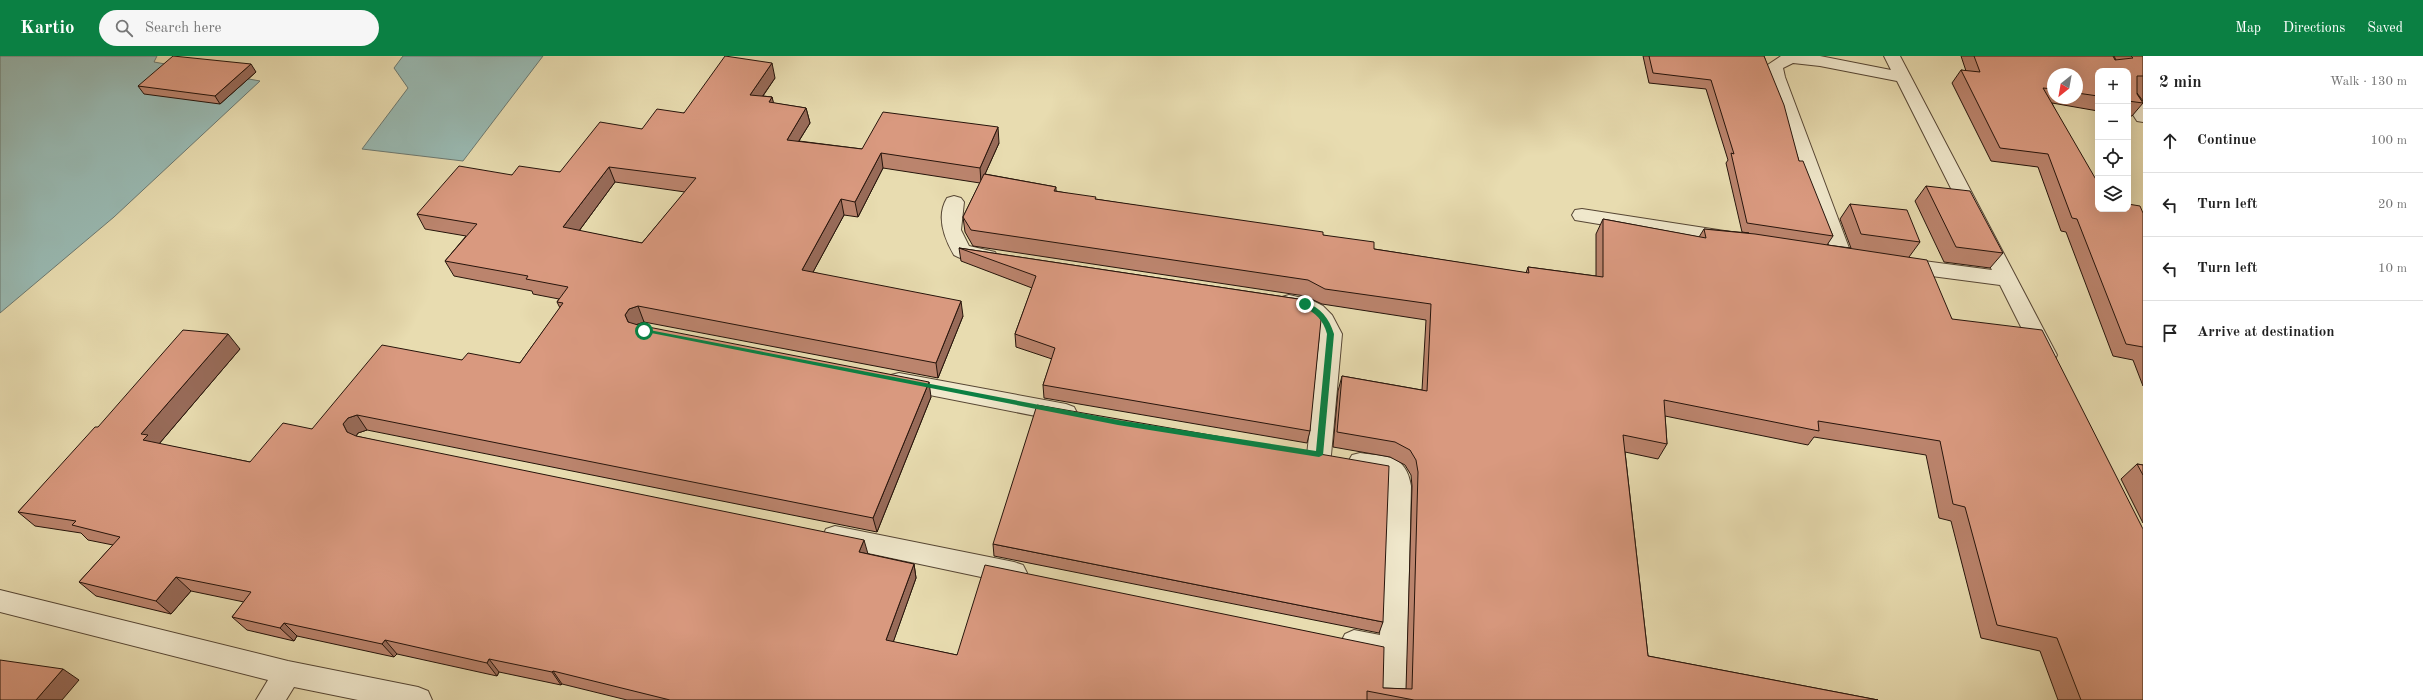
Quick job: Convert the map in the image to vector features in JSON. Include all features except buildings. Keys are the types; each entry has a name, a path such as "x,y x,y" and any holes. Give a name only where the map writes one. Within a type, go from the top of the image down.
{"street":[{"path":"1892,56 1905,78 2054,372"},
{"path":"1819,253 1850,258 1776,78 1774,66 1790,58 1820,61 1905,78"},
{"path":"2131,99 2143,117"},
{"path":"954,202 951,230 961,250 966,253 1005,259"},
{"path":"1582,215 1748,242"},
{"path":"1882,262 2008,279"},
{"path":"1274,299 1305,304 1322,315 1327,322 1330,334 1319,455"},
{"path":"882,378 1086,417"},
{"path":"1296,451 1388,467 1397,473 1399,486 1392,700"},
{"path":"814,532 1033,577"},
{"path":"0,601 288,673 418,700"},
{"path":"1330,638 1393,650"},
{"path":"270,700 288,673"}],"water":[{"path":"0,56 157,56 154,62 260,81 114,217 0,313"},
{"path":"403,56 543,56 463,161 362,149 408,88 394,68"}],"route":[{"path":"644,331 1118,423 1319,455 1330,334 1327,322 1322,315 1305,304"}]}
